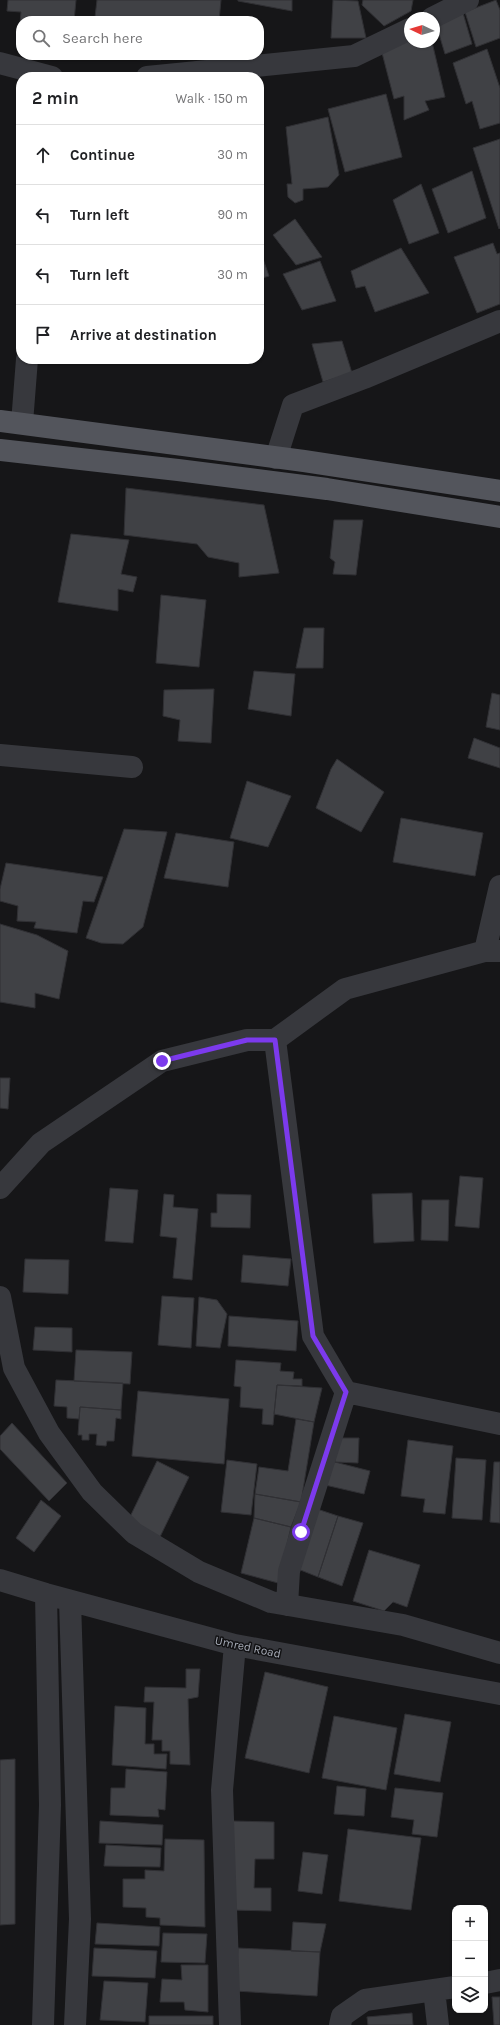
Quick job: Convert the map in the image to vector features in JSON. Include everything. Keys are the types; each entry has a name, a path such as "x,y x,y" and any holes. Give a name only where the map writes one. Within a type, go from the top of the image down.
{"main road":[{"path":"0,421 276,458 500,492"},
{"path":"0,450 178,470 327,489 500,517"}],"street":[{"path":"440,14 468,0"},
{"path":"196,72 354,56 404,32"},
{"path":"0,63 33,72"},
{"path":"276,458 293,405 364,378 500,321"},
{"path":"22,424 27,364"},
{"path":"0,755 132,767"},
{"path":"0,1188 41,1143 162,1061 247,1040 275,1040 345,989 493,951 500,886"},
{"path":"275,1040 313,1336 346,1392 500,1424"},
{"path":"0,1297 14,1368 49,1433 92,1492 134,1533 199,1572 271,1602 403,1625 500,1653"},
{"path":"287,1605 289,1571 346,1392"},
{"name":"Umred Road","path":"0,1580 70,1601 235,1645 500,1694"},
{"path":"43,2025 50,1805 46,1594"},
{"path":"70,1601 80,1919 75,2025"},
{"path":"230,2025 222,1790 235,1645"},
{"path":"488,1982 500,1980"},
{"path":"340,2025 342,2016 365,2000 452,1987"},
{"path":"434,1990 438,2025"}],"building":[{"path":"8,0 76,0 74,16 21,16 21,12 7,11"},
{"path":"97,0 221,0 219,16 95,16"},
{"path":"292,0 292,11 238,1"},
{"path":"333,0 358,1 366,38 331,38"},
{"path":"363,0 413,0 411,11 404,12 404,15 384,26 362,5"},
{"path":"496,0 500,10 500,38 476,47 465,12"},
{"path":"463,13 472,44 445,54 440,37 440,22"},
{"path":"404,42 404,48 433,48 445,97 425,101 429,110 404,120 404,96 394,99 381,49"},
{"path":"487,49 500,88 500,123 480,129 472,101 466,104 453,63"},
{"path":"386,94 402,157 345,172 328,109"},
{"path":"328,117 339,175 328,187 303,189 303,200 295,203 288,197 287,184 292,184 286,127"},
{"path":"500,139 500,228 499,229 473,148"},
{"path":"472,171 486,218 448,233 432,189"},
{"path":"421,184 439,233 409,244 393,200"},
{"path":"295,219 322,257 296,265 273,235"},
{"path":"493,243 497,254 500,253 500,304 477,313 454,257"},
{"path":"401,248 429,293 375,312 365,286 356,288 351,271"},
{"path":"320,261 336,301 302,310 283,274"},
{"path":"264,262 269,276 264,278"},
{"path":"342,341 352,373 323,382 312,344"},
{"path":"126,488 264,505 279,573 239,577 239,563 208,557 197,544 124,535"},
{"path":"334,520 363,520 356,575 333,574 335,562 330,558"},
{"path":"71,534 129,540 121,574 137,577 133,592 118,589 118,611 58,602"},
{"path":"161,595 206,600 199,667 156,663"},
{"path":"304,628 324,628 323,668 296,668"},
{"path":"254,671 295,674 291,716 248,709"},
{"path":"214,689 211,743 178,741 180,720 163,716 164,690"},
{"path":"492,693 500,695 500,730 486,727"},
{"path":"474,738 500,748 500,768 468,758"},
{"path":"337,759 384,792 361,832 316,808 331,769"},
{"path":"247,781 291,796 268,847 230,838"},
{"path":"401,818 483,833 475,876 393,862"},
{"path":"124,829 167,832 143,927 123,944 101,943 86,938"},
{"path":"176,833 234,842 228,887 164,878"},
{"path":"6,863 103,877 94,902 83,901 77,933 34,928 36,922 17,921 18,906 0,901 0,889"},
{"path":"0,924 37,935 68,951 59,999 35,993 35,1008 0,1002"},
{"path":"0,1078 10,1078 8,1109 0,1108"},
{"path":"460,1176 483,1178 479,1228 455,1226"},
{"path":"110,1188 138,1190 133,1243 105,1241"},
{"path":"412,1193 414,1241 374,1243 372,1194"},
{"path":"164,1194 174,1195 173,1207 198,1209 192,1280 173,1278 177,1238 160,1236"},
{"path":"217,1194 251,1195 250,1228 211,1227 211,1213 217,1213"},
{"path":"422,1200 449,1200 448,1241 421,1240"},
{"path":"243,1255 291,1259 288,1286 241,1282"},
{"path":"25,1259 69,1260 68,1294 23,1292"},
{"path":"162,1296 194,1298 191,1348 158,1345"},
{"path":"199,1297 217,1300 227,1314 220,1348 196,1346"},
{"path":"229,1316 298,1321 296,1351 228,1346"},
{"path":"35,1327 72,1328 72,1352 33,1350"},
{"path":"76,1350 132,1352 130,1384 74,1381"},
{"path":"236,1360 281,1363 280,1371 294,1372 293,1379 302,1379 302,1386 277,1385 273,1425 262,1424 263,1409 240,1407 241,1387 234,1386"},
{"path":"56,1380 123,1383 121,1410 80,1407 79,1419 67,1418 67,1407 54,1406"},
{"path":"277,1385 322,1388 314,1422 274,1414"},
{"path":"138,1391 229,1399 224,1464 132,1456"},
{"path":"80,1407 121,1410 121,1419 116,1418 114,1441 107,1441 106,1446 96,1445 97,1434 89,1434 89,1440 82,1440 82,1435 78,1435"},
{"path":"296,1419 314,1422 301,1502 255,1494 259,1467 288,1471"},
{"path":"12,1423 67,1483 49,1501 0,1449 0,1436"},
{"path":"336,1438 359,1438 358,1463 335,1462"},
{"path":"408,1440 453,1446 445,1514 423,1512 425,1499 401,1496"},
{"path":"456,1458 486,1460 482,1520 452,1518"},
{"path":"227,1460 257,1464 251,1515 221,1512"},
{"path":"157,1461 189,1477 159,1539 127,1523"},
{"path":"331,1461 370,1471 364,1494 325,1485"},
{"path":"494,1462 500,1462 500,1523 490,1522"},
{"path":"255,1494 301,1502 291,1527 254,1518"},
{"path":"41,1500 61,1516 34,1552 16,1538"},
{"path":"314,1508 338,1516 318,1577 293,1567"},
{"path":"338,1516 363,1523 342,1586 318,1577"},
{"path":"254,1518 291,1527 278,1583 241,1573"},
{"path":"369,1550 420,1565 407,1607 393,1602 384,1611 353,1601"},
{"path":"186,1669 200,1669 198,1697 188,1699 190,1765 170,1764 170,1751 162,1751 162,1740 152,1740 154,1702 144,1702 145,1687 186,1688"},
{"path":"265,1672 328,1687 309,1773 245,1758"},
{"path":"115,1706 146,1708 145,1744 154,1744 154,1754 167,1754 166,1769 112,1765"},
{"path":"405,1714 451,1722 440,1782 394,1774"},
{"path":"334,1716 397,1728 386,1790 322,1778"},
{"path":"15,1759 15,1924 0,1925 0,1760"},
{"path":"126,1769 167,1772 165,1810 158,1809 159,1817 110,1815 111,1788 125,1788"},
{"path":"337,1786 366,1789 364,1816 334,1814"},
{"path":"395,1788 443,1793 437,1837 412,1834 414,1820 391,1817"},
{"path":"100,1821 163,1825 162,1845 99,1843"},
{"path":"232,1821 274,1822 274,1859 255,1859 254,1888 271,1888 271,1911 230,1910"},
{"path":"348,1829 421,1838 411,1910 339,1901"},
{"path":"165,1839 204,1840 205,1927 160,1925 160,1918 146,1917 146,1908 123,1907 123,1879 145,1879 145,1870 164,1871"},
{"path":"106,1845 161,1848 160,1867 104,1866"},
{"path":"303,1852 328,1855 322,1894 298,1891"},
{"path":"293,1922 326,1924 320,1952 291,1951"},
{"path":"97,1923 160,1927 159,1946 95,1944"},
{"path":"163,1933 207,1934 205,1963 161,1962"},
{"path":"94,1948 157,1951 155,1978 92,1976"},
{"path":"238,1948 320,1952 317,1996 235,1991"},
{"path":"181,1965 208,1965 208,2012 185,2010 184,2002 160,2002 162,1979 182,1980"},
{"path":"104,1981 148,1983 145,2022 100,2020"},
{"path":"492,1997 500,1997 500,2025 494,2025"},
{"path":"412,2013 413,2025 368,2025 367,2017"},
{"path":"149,2016 213,2016 213,2025 149,2025"}],"route":[{"path":"162,1061 247,1040 275,1040 313,1336 346,1392 301,1532"}]}
